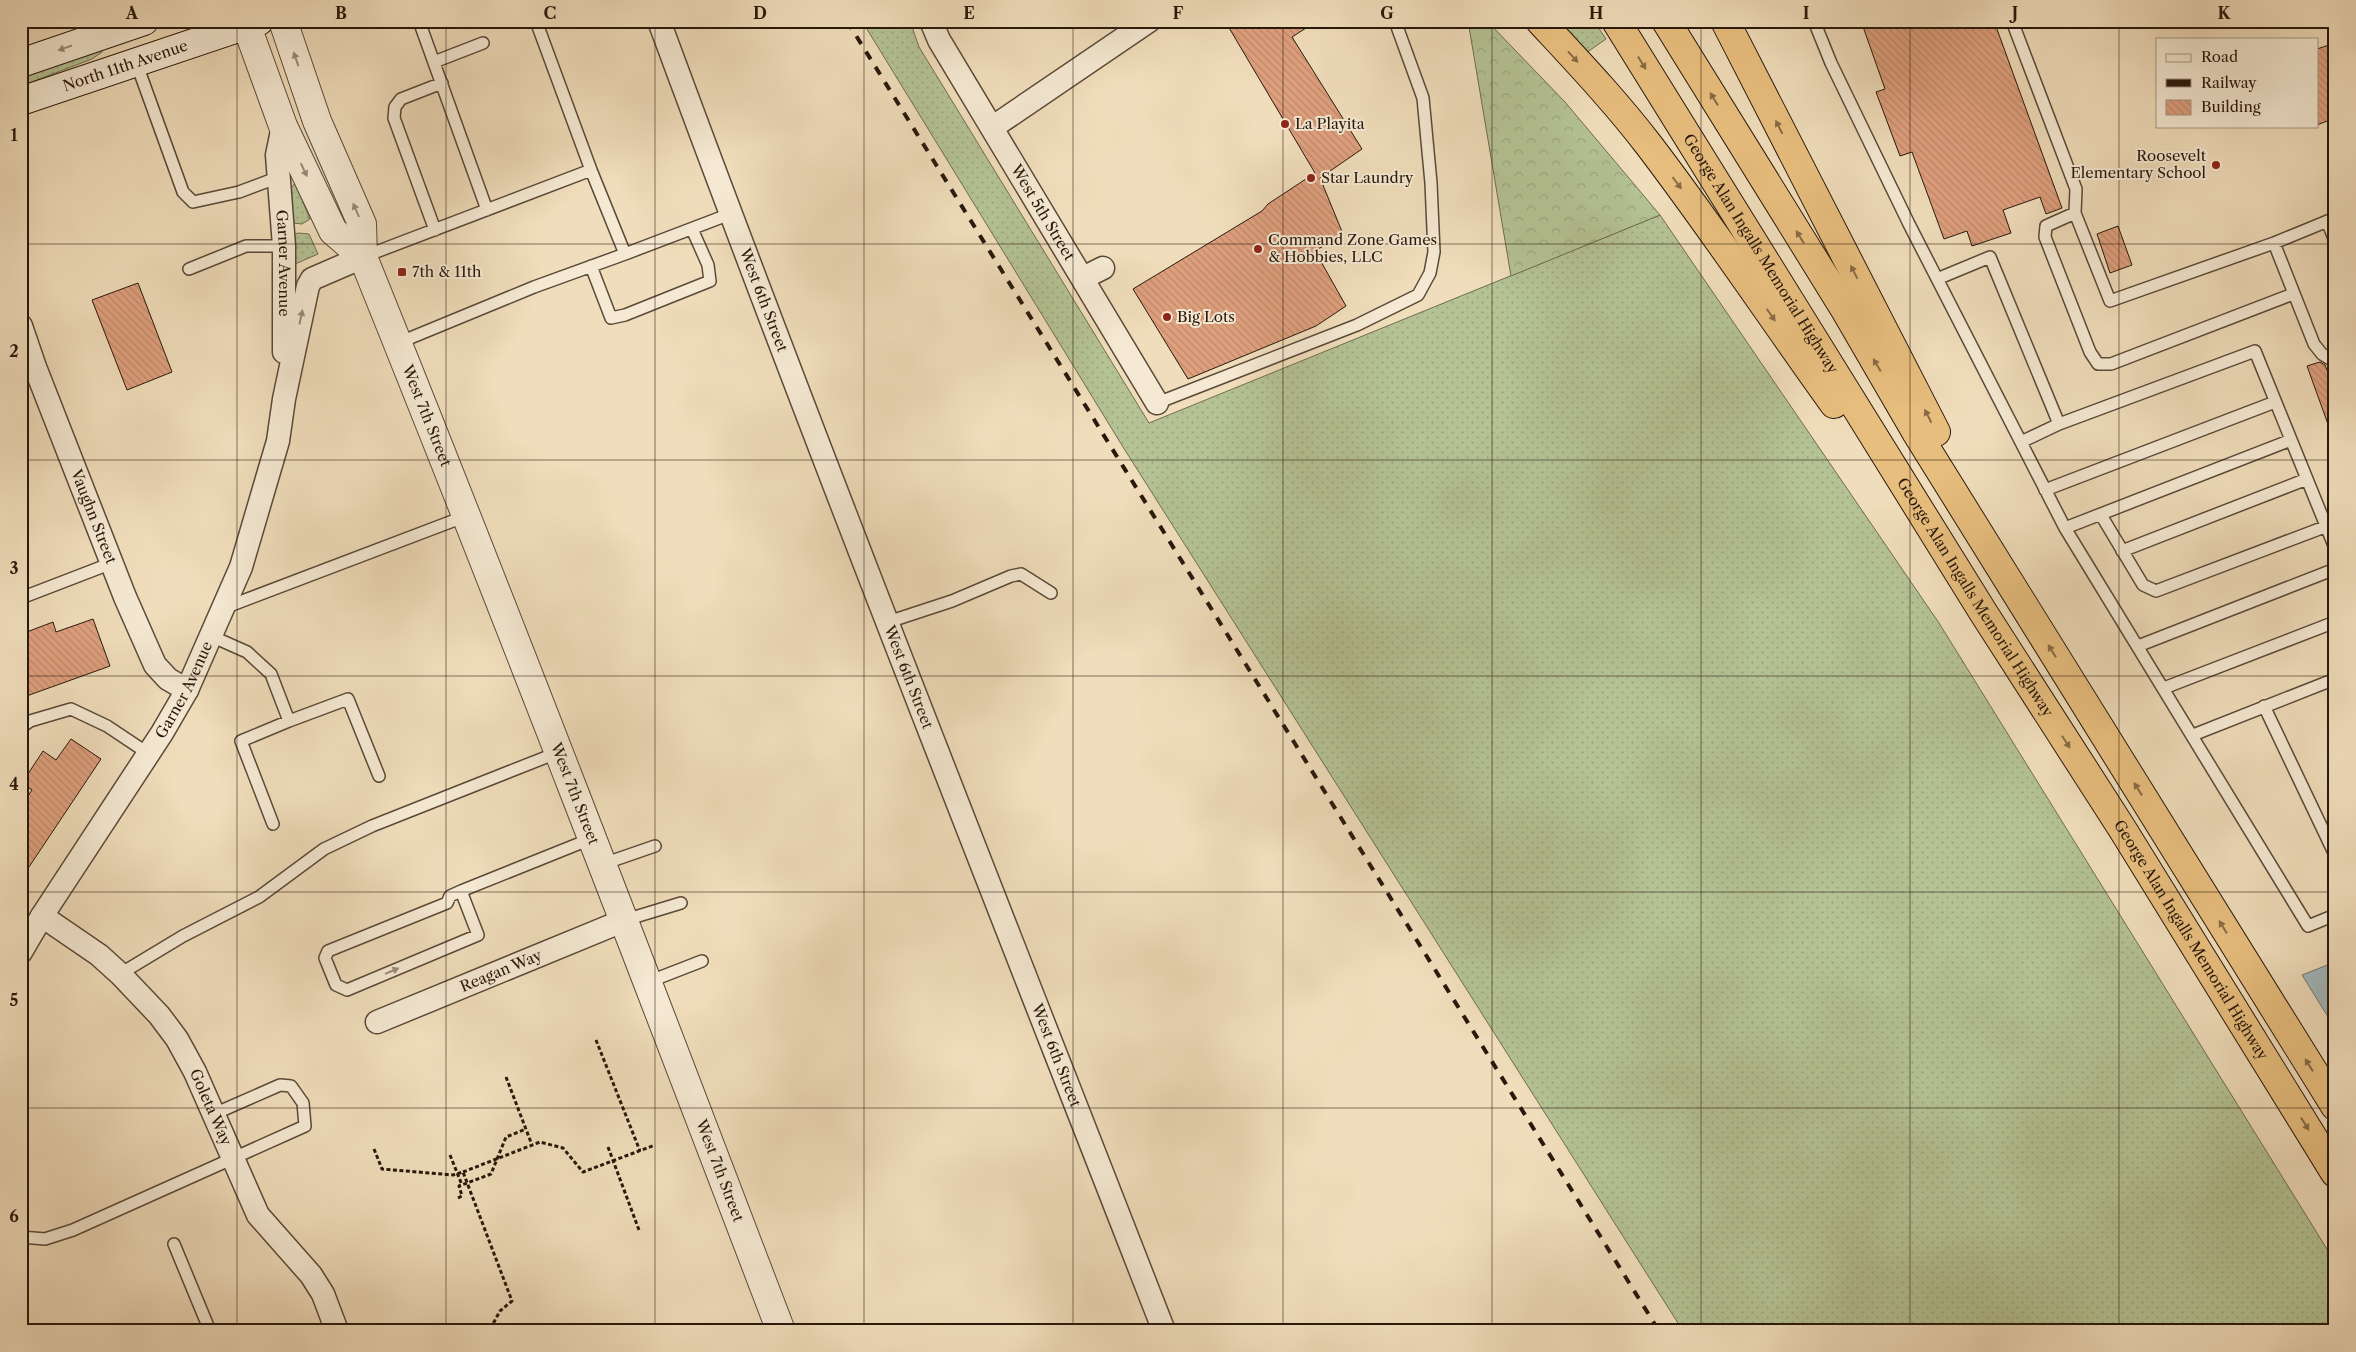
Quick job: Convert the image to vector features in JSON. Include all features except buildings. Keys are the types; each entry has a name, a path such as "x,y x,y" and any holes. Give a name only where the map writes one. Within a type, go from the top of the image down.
{"highway":[{"path":"1540,21 1596,82 1653,151 1710,227 1983,612"},
{"name":"George Alan Ingalls Memorial Highway","path":"1616,21 1983,612 2128,838 2335,1173"},
{"path":"1666,21 1844,308 1916,432 2335,1106"},
{"path":"1726,21 1927,414 2011,586"}],"street":[{"path":"21,63 95,33 144,21"},
{"name":"West 7th Street","path":"283,21 318,121 362,224 364,258 560,752 781,1331"},
{"name":"West 6th Street","path":"659,21 730,214 1164,1331"},
{"name":"West 5th Street","path":"931,21 940,40 1157,403"},
{"path":"993,127 1149,21"},
{"name":"West 7th Street","path":"250,23 283,126 333,231 364,258"},
{"name":"North 11th Avenue","path":"21,101 250,23"},
{"name":"Garner Avenue","path":"283,126 277,155 284,246 284,399"},
{"name":"Garner Avenue","path":"21,952 32,924 149,754 187,690 211,636 251,538 278,441 284,399 308,286 312,279 364,258"},
{"path":"1083,278 1103,268"},
{"name":"Vaughn Street","path":"21,326 35,368 112,563 155,665 168,679 187,690"},
{"name":"Reagan Way","path":"376,1022 625,920"},
{"name":"Goleta Way","path":"32,924 99,955 159,1015 177,1039 195,1072 258,1215 311,1275 322,1294 337,1331"}],"lane":[{"path":"418,21 488,210"},
{"path":"536,21 591,170 625,254"},
{"path":"1157,403 1357,324 1418,295 1430,273 1434,252 1431,182 1423,98 1395,21"},
{"path":"1814,21 1831,64 1937,279 2065,528 2193,734 2308,926 2335,915"},
{"path":"2012,21 2076,189 2075,213 2110,301 2274,243 2331,220 2335,241"},
{"path":"434,62 483,43"},
{"path":"136,62 183,192 193,202 239,192 279,176"},
{"path":"435,230 394,118 395,107 401,99 442,83"},
{"path":"364,258 591,170"},
{"path":"2075,213 2046,226 2045,237 2090,352 2098,364 2111,364 2293,294"},
{"path":"398,344 591,266 730,214"},
{"path":"591,266 611,318 626,315 710,281 708,265 692,229"},
{"path":"2274,243 2314,344 2322,354 2330,359 2335,357"},
{"path":"189,269 246,246 284,246"},
{"path":"1937,279 1990,257 2059,424"},
{"path":"2021,442 2059,424 2255,351 2307,479 2330,524 2335,548"},
{"path":"2045,490 2275,402"},
{"path":"2065,528 2291,440"},
{"path":"2122,551 2307,479"},
{"path":"2101,514 2143,585 2156,591 2330,524"},
{"path":"223,608 467,515"},
{"path":"21,598 112,563"},
{"path":"2138,646 2335,570"},
{"path":"888,622 952,601 1011,576 1021,574 1051,592"},
{"path":"2164,688 2335,622"},
{"path":"211,636 247,652 270,674 289,721"},
{"path":"2193,734 2335,679"},
{"path":"273,824 241,741 348,699 379,776"},
{"path":"2264,706 2335,855"},
{"path":"21,728 30,721 71,709 107,726 149,754"},
{"path":"120,974 183,936 259,897 324,849 372,826 560,752"},
{"path":"461,891 478,935 347,990 336,984 325,958 328,951 447,903 450,896 461,891 593,838"},
{"path":"603,864 655,846"},
{"path":"625,920 681,903"},
{"path":"648,982 702,961"},
{"path":"21,1237 45,1239 73,1230 305,1126 304,1103 291,1086 280,1085 214,1114"},
{"path":"174,1244 210,1331"}],"path":[{"path":"596,1040 640,1151"},
{"path":"506,1077 532,1145"},
{"path":"458,1198 462,1196 459,1186 491,1174 506,1137 526,1129"},
{"path":"374,1149 382,1169 453,1175 540,1142 563,1148 583,1172 656,1145"},
{"path":"608,1147 639,1230"},
{"path":"450,1155 462,1185"},
{"path":"463,1172 512,1301 500,1312 489,1331"}],"green space":[{"path":"862,21 910,21 919,47 1149,423 1660,215 1939,623 2335,1262 2335,1331 1683,1331 1123,447"},
{"path":"1468,21 1487,21 1565,102 1660,215 1511,276"},
{"path":"1551,21 1594,21 1606,39 1583,55"},
{"path":"99,46 102,52 92,59 21,86 21,74"},
{"path":"295,183 310,219 302,224 293,223 289,191"},
{"path":"298,233 309,234 318,254 295,264 293,235"}],"water":[{"path":"2335,962 2335,1028 2302,975"}],"railway":[{"path":"847,21 1659,1331"}],"place":[{"name":"La Playita","path":"1285,124"},
{"name":"Roosevelt Elementary School","path":"2216,165"},
{"name":"Star Laundry","path":"1311,178"},
{"name":"Command Zone Games & Hobbies, LLC","path":"1258,249"},
{"name":"7th & 11th","path":"402,272"},
{"name":"Big Lots","path":"1167,317"}]}
